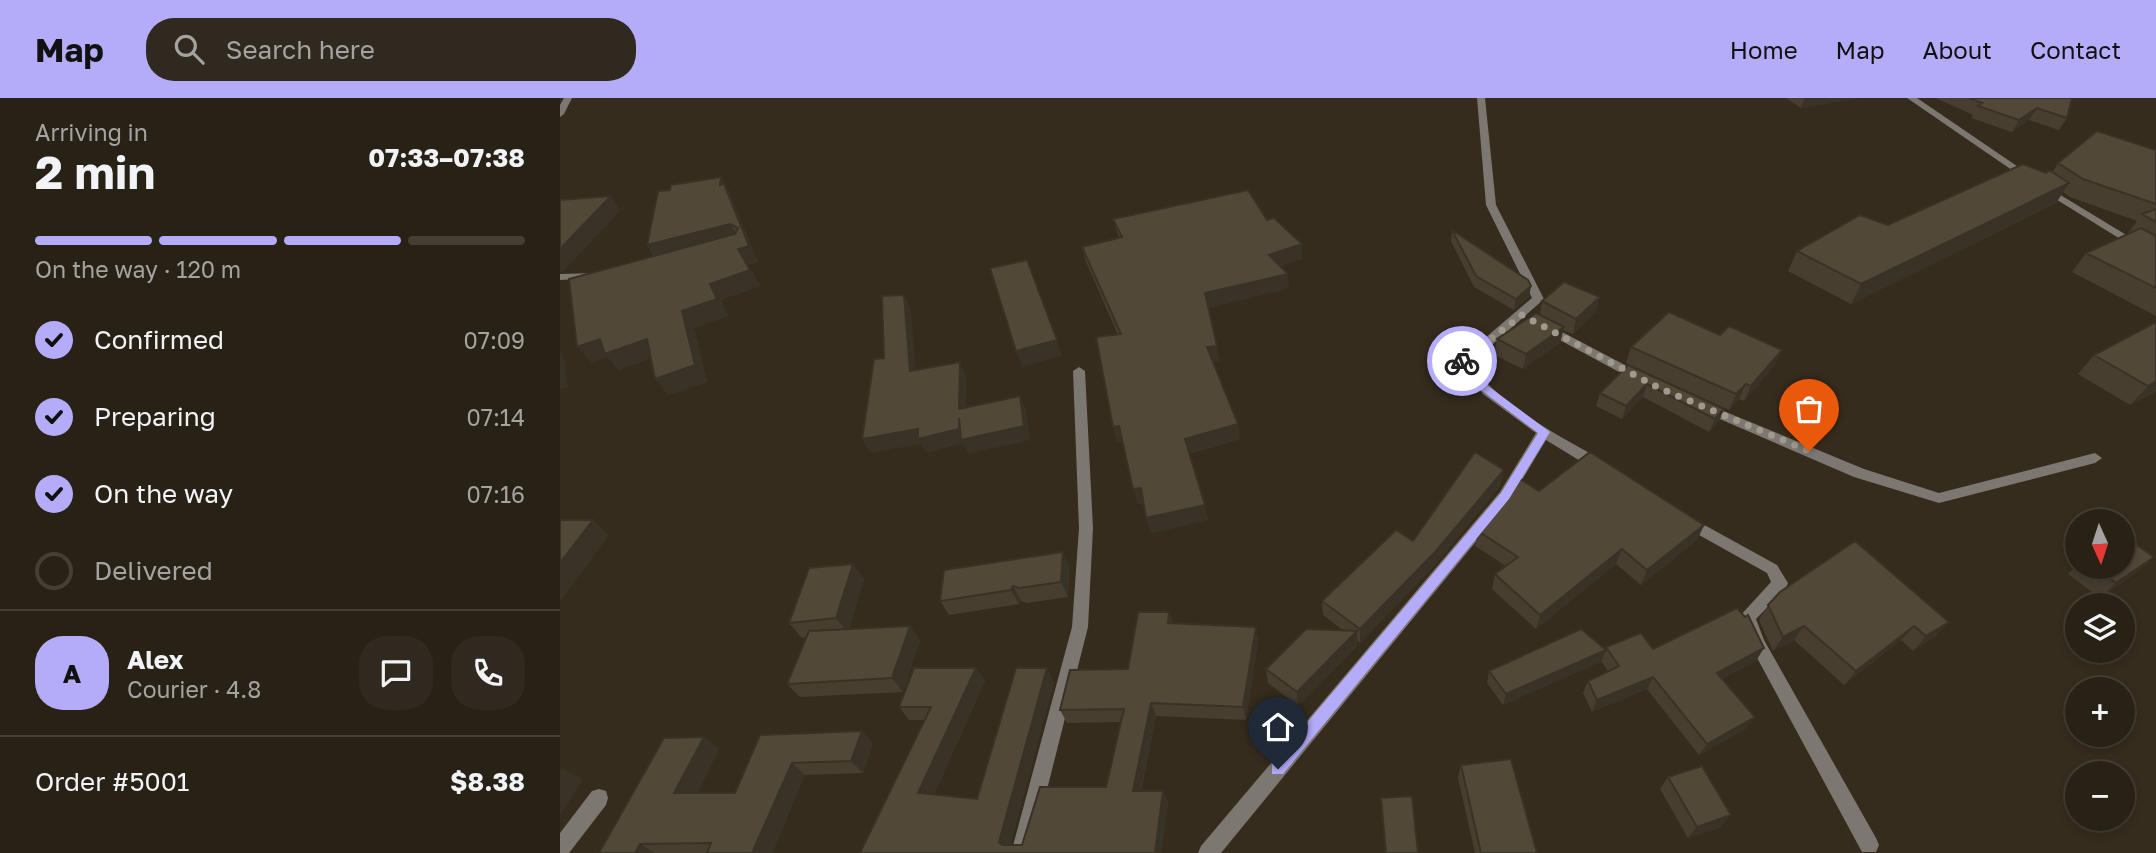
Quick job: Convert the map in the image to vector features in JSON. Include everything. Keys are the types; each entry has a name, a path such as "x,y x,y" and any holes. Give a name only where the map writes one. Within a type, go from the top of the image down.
{"street":[{"path":"560,114 568,98"},
{"path":"1480,98 1491,205 1538,299 1522,315 1461,359 1473,379 1521,417 1615,476"},
{"path":"1911,98 2087,216 2156,258"},
{"path":"560,277 615,275"},
{"path":"1522,315 1649,383"},
{"path":"1021,853 1080,627 1086,528 1079,371"},
{"path":"1696,404 1859,472 1939,498 2095,458"},
{"path":"1208,853 1505,496 1544,432"},
{"path":"1673,512 1772,569 1780,583 1773,594 1747,617 1757,643 1869,845"},
{"path":"560,849 599,798"}],"building":[{"path":"1969,98 2072,98 2067,118 2037,108 2019,120 1978,106 1982,103"},
{"path":"2097,131 2156,150 2156,204 2083,179 2058,163"},
{"path":"2023,164 2046,173 2049,170 2069,183 1861,284 1797,251 1860,215 1888,225"},
{"path":"721,177 720,185 724,184 749,246 738,249 750,270 710,284 717,299 682,311 695,365 655,379 647,339 605,354 600,339 577,347 569,279 735,234 738,228 730,224 647,245 658,191 670,190 671,185"},
{"path":"1248,190 1267,220 1274,218 1302,244 1269,255 1288,274 1205,293 1217,346 1207,347 1238,424 1185,439 1205,505 1146,518 1141,488 1133,489 1119,426 1113,427 1096,337 1121,334 1082,247 1122,237 1113,219"},
{"path":"611,196 560,249 560,200"},
{"path":"2156,209 2156,222 2142,214"},
{"path":"2141,228 2156,236 2156,288 2086,253"},
{"path":"1452,230 1528,280 1531,286 1516,299 1476,276"},
{"path":"1027,260 1057,340 1016,351 990,268"},
{"path":"1564,282 1600,297 1576,319 1542,301"},
{"path":"904,295 910,371 960,362 959,409 1020,396 1024,426 961,440 959,418 959,429 918,439 918,429 862,439 874,359 884,358 882,296"},
{"path":"1669,312 1720,335 1729,326 1782,350 1751,386 1746,384 1736,394 1631,347"},
{"path":"1536,313 1564,327 1526,354 1497,339"},
{"path":"2156,322 2156,381 2148,386 2094,355"},
{"path":"1628,365 1724,409 1715,419 1647,384 1626,406 1600,393"},
{"path":"1475,452 1504,470 1436,551 1360,629 1322,601 1396,530 1413,541"},
{"path":"1590,452 1704,525 1647,570 1622,549 1540,615 1495,574 1518,557 1478,531 1520,479 1539,491"},
{"path":"593,520 560,563 560,522"},
{"path":"1855,541 1949,622 1926,636 1914,626 1856,671 1804,626 1783,637 1768,605 1780,592"},
{"path":"2135,544 2154,557 2135,570"},
{"path":"1063,552 1061,582 1019,588 1013,586 1011,590 940,601 944,570"},
{"path":"853,564 836,618 789,623 809,568"},
{"path":"1737,608 1745,617 1748,615 1764,648 1717,673 1755,717 1707,744 1653,677 1597,700 1588,681 1619,666 1606,647 1641,633 1653,649"},
{"path":"1138,612 1169,612 1168,623 1256,627 1243,707 1151,703 1133,791 1163,791 1155,853 860,853 931,707 899,707 914,668 976,668 918,793 977,799 1016,668 1047,668 999,842 1002,845 1022,845 1040,787 1106,787 1124,709 1060,710 1070,670 1128,669"},
{"path":"910,626 892,678 787,684 809,631"},
{"path":"1306,629 1357,631 1297,692 1266,669"},
{"path":"1581,629 1606,650 1506,694 1489,671"},
{"path":"862,731 851,761 792,763 752,853 707,853 711,843 640,844 635,853 599,853 664,738 704,737 674,793 735,793 760,735"},
{"path":"1511,759 1537,853 1481,853 1461,765"},
{"path":"1702,766 1731,815 1697,827 1668,777"},
{"path":"1412,796 1418,853 1386,853 1381,798"}],"way so far":[{"path":"1462,361 1461,359 1522,315 1659,388 1809,451"}],"route":[{"path":"1278,769 1505,496 1544,432 1473,379 1462,361"}]}
